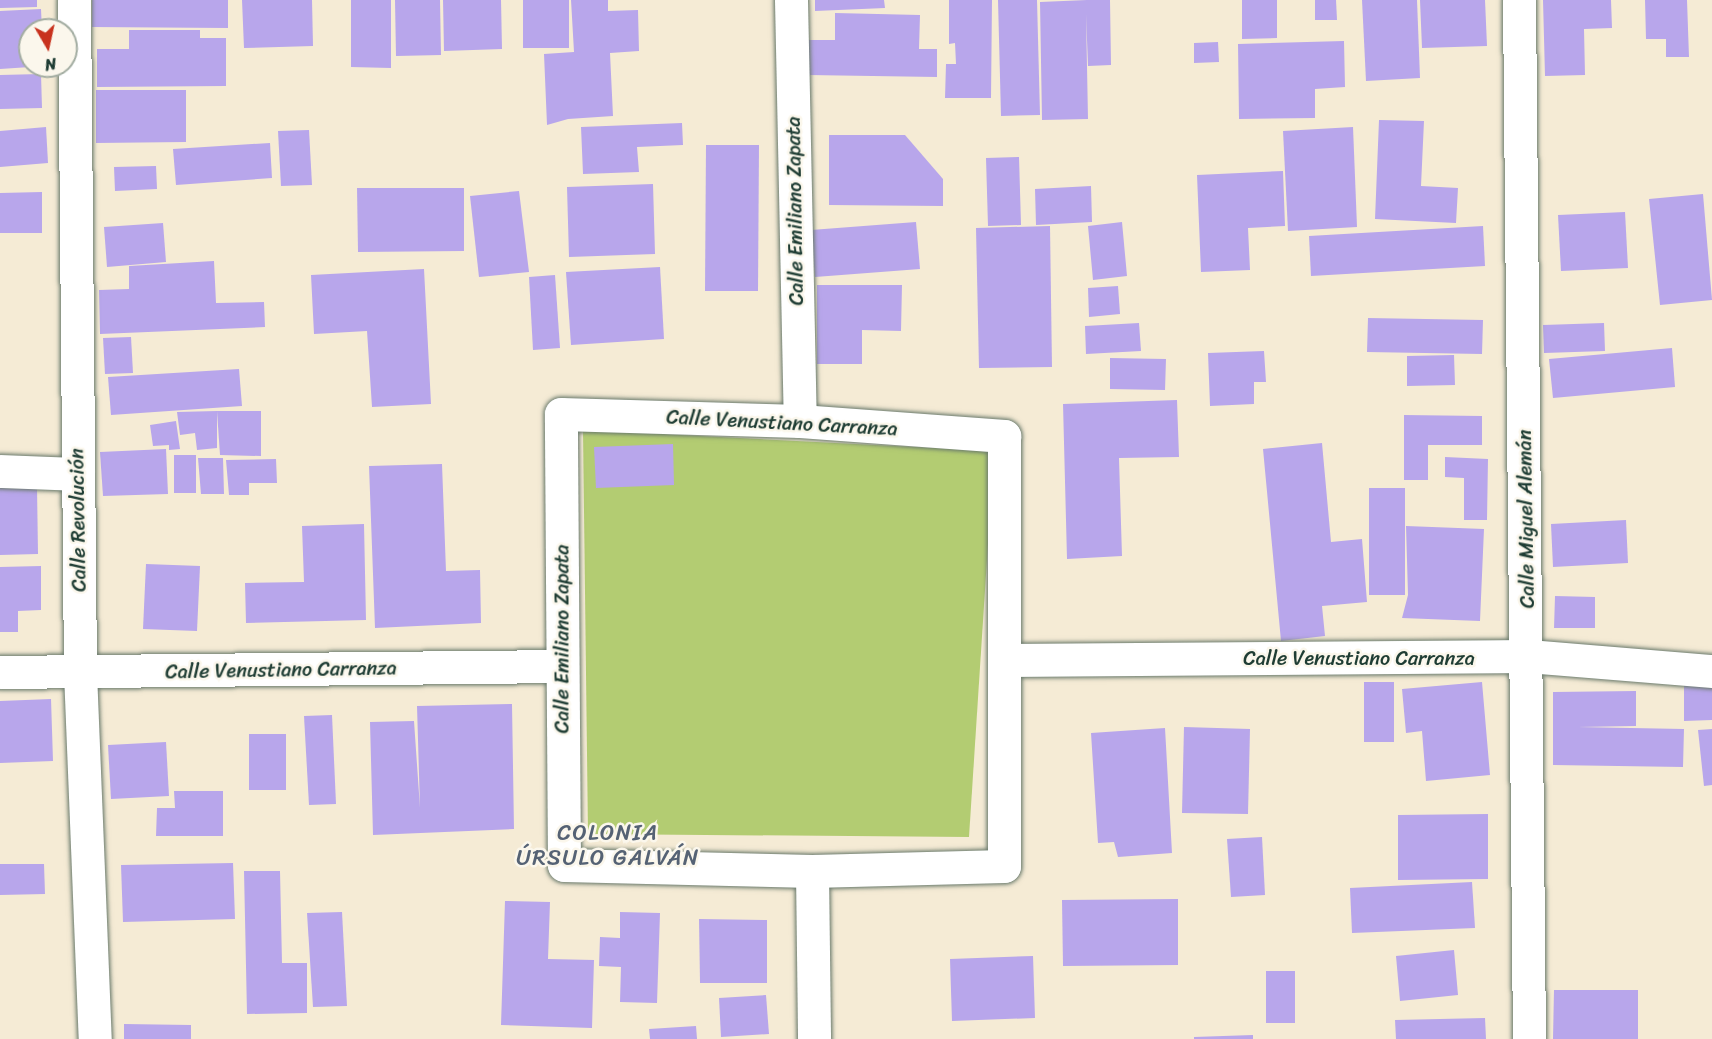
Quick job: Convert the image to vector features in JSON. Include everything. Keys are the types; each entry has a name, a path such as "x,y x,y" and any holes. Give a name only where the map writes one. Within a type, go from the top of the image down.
{"street":[{"name":"Calle Revolución","path":"74,0 80,672 95,1039"},
{"name":"Calle Emiliano Zapata","path":"791,0 800,421"},
{"name":"Calle Miguel Alemán","path":"1519,0 1528,656 1529,1039"},
{"name":"Calle Emiliano Zapata","path":"561,414 564,865 812,870"},
{"name":"Calle Venustiano Carranza","path":"561,414 800,421 1004,436 1006,660 1528,656 1712,671"},
{"path":"0,471 78,474"},
{"path":"814,1039 812,870 1004,866 1006,660"},
{"name":"Calle Venustiano Carranza","path":"0,672 562,666"}],"green space":[{"path":"583,430 994,451 969,837 588,834"}],"building":[{"path":"0,0 37,0 37,7 0,8"},
{"path":"92,0 228,0 228,28 92,27"},
{"path":"242,0 312,0 313,46 244,48"},
{"path":"351,0 391,0 391,68 351,67"},
{"path":"395,0 440,0 441,55 396,56"},
{"path":"443,0 501,0 502,49 444,51"},
{"path":"523,0 569,0 569,48 523,48"},
{"path":"571,0 608,0 608,11 638,10 639,51 610,53 613,116 568,119 547,125 544,54 574,52"},
{"path":"815,0 884,0 885,8 815,11"},
{"path":"949,0 992,0 991,98 945,98 946,64 956,64 955,43 949,44"},
{"path":"998,0 1037,0 1040,115 1001,116"},
{"path":"1110,0 1111,65 1088,66 1086,14 1088,119 1042,120 1040,2"},
{"path":"1242,0 1277,0 1277,38 1242,39"},
{"path":"1315,0 1336,0 1337,20 1315,20"},
{"path":"1362,0 1417,0 1420,78 1366,81"},
{"path":"1420,0 1485,0 1487,46 1422,48"},
{"path":"1543,0 1611,0 1612,28 1584,29 1585,75 1545,76"},
{"path":"1645,0 1687,0 1689,57 1666,57 1666,39 1646,39"},
{"path":"41,9 41,18 18,18 18,68 0,69 0,11"},
{"path":"835,13 920,15 919,49 937,49 937,77 808,75 809,40 835,40"},
{"path":"129,30 200,30 200,38 226,38 226,86 97,87 97,49 129,49"},
{"path":"1344,41 1345,87 1315,89 1315,118 1239,119 1238,44"},
{"path":"1218,42 1219,62 1194,63 1194,43"},
{"path":"0,75 41,78 42,108 0,109"},
{"path":"96,90 186,90 186,142 96,143"},
{"path":"1379,120 1424,121 1421,186 1458,188 1456,223 1375,219"},
{"path":"682,123 683,145 637,147 639,172 583,174 581,127"},
{"path":"46,127 48,163 0,167 0,131"},
{"path":"1353,127 1357,227 1288,231 1283,131"},
{"path":"309,130 312,185 281,186 278,131"},
{"path":"829,135 905,135 943,179 943,206 829,205"},
{"path":"270,143 272,178 176,185 173,149"},
{"path":"706,145 759,145 758,291 705,291"},
{"path":"1019,157 1021,225 988,226 986,158"},
{"path":"156,166 157,189 115,191 114,167"},
{"path":"1283,171 1285,226 1248,228 1250,270 1201,272 1197,175"},
{"path":"653,184 655,254 569,257 567,187"},
{"path":"1091,186 1092,222 1036,225 1035,189"},
{"path":"357,188 464,188 464,251 358,252"},
{"path":"519,191 529,272 479,277 470,196"},
{"path":"42,192 42,233 0,233 0,193"},
{"path":"1703,194 1712,300 1660,305 1649,199"},
{"path":"1625,212 1628,268 1561,271 1558,215"},
{"path":"916,222 920,269 815,277 811,230"},
{"path":"1122,222 1127,276 1093,280 1088,226"},
{"path":"163,223 166,262 107,267 104,227"},
{"path":"1050,226 1052,367 979,368 976,228"},
{"path":"1483,226 1485,266 1311,276 1309,236"},
{"path":"214,261 216,303 264,302 265,327 100,334 99,290 129,289 129,266"},
{"path":"660,267 664,339 571,345 566,272"},
{"path":"424,269 431,404 372,407 367,331 314,334 311,275"},
{"path":"555,275 560,348 533,350 529,277"},
{"path":"817,285 902,285 901,331 862,330 862,364 817,364"},
{"path":"1118,286 1120,314 1089,317 1088,288"},
{"path":"1368,318 1483,320 1482,354 1367,352"},
{"path":"1139,323 1141,351 1086,354 1085,326"},
{"path":"1604,323 1605,351 1544,353 1543,325"},
{"path":"131,337 133,373 105,374 103,338"},
{"path":"1672,348 1675,387 1553,398 1549,359"},
{"path":"1264,351 1266,382 1254,382 1254,404 1210,406 1208,353"},
{"path":"1454,355 1455,385 1407,386 1407,356"},
{"path":"1110,358 1166,359 1165,390 1110,389"},
{"path":"239,369 242,406 111,415 108,377"},
{"path":"1177,400 1179,457 1119,458 1122,556 1067,559 1063,404"},
{"path":"217,411 217,448 197,450 195,433 180,435 177,412"},
{"path":"217,411 261,411 261,456 220,455"},
{"path":"1404,415 1482,416 1482,445 1428,445 1428,480 1404,480"},
{"path":"176,421 180,449 169,450 169,445 153,446 150,425"},
{"path":"1322,443 1331,542 1362,539 1367,602 1322,606 1325,636 1281,641 1263,449"},
{"path":"673,444 674,485 596,488 594,447"},
{"path":"166,449 168,494 103,496 100,452"},
{"path":"174,455 196,455 196,493 174,493"},
{"path":"1445,457 1488,459 1487,520 1464,520 1464,478 1445,477"},
{"path":"198,458 223,458 224,494 201,494"},
{"path":"276,459 277,483 249,483 249,495 229,495 226,460"},
{"path":"442,464 446,571 480,570 481,623 375,628 369,466"},
{"path":"0,487 37,487 38,554 0,555"},
{"path":"1369,488 1405,488 1405,595 1369,595"},
{"path":"1626,520 1628,563 1553,567 1551,524"},
{"path":"364,524 366,620 246,623 245,583 304,582 302,526"},
{"path":"1406,526 1484,529 1480,621 1402,618 1408,595"},
{"path":"146,564 200,566 197,631 143,629"},
{"path":"41,566 41,610 18,611 18,632 0,632 0,567"},
{"path":"1555,596 1595,597 1595,628 1554,628"},
{"path":"1364,682 1394,682 1394,742 1364,742"},
{"path":"1482,682 1490,775 1426,781 1422,731 1406,733 1402,689"},
{"path":"1684,682 1712,682 1712,720 1684,721"},
{"path":"1636,691 1636,726 1578,727 1684,729 1683,767 1553,765 1553,692"},
{"path":"51,699 53,761 0,763 0,701"},
{"path":"512,704 514,829 373,835 370,722 414,721 420,808 417,706"},
{"path":"332,715 336,804 309,805 304,716"},
{"path":"1184,727 1250,729 1248,814 1182,813"},
{"path":"1165,728 1172,853 1118,857 1114,842 1098,843 1091,733"},
{"path":"1712,729 1712,785 1704,786 1698,730"},
{"path":"249,734 286,734 286,790 249,790"},
{"path":"166,742 169,796 111,799 108,745"},
{"path":"174,791 223,791 223,836 156,836 157,808 175,808"},
{"path":"1488,814 1488,879 1398,880 1398,815"},
{"path":"1262,837 1265,895 1231,897 1227,839"},
{"path":"233,863 235,919 123,922 121,865"},
{"path":"0,864 44,864 45,894 0,895"},
{"path":"244,871 280,871 282,963 307,963 307,1013 247,1014"},
{"path":"1472,882 1475,928 1352,933 1350,888"},
{"path":"1178,899 1178,965 1063,966 1062,900"},
{"path":"505,901 550,902 548,959 594,960 592,1028 501,1025"},
{"path":"342,912 347,1006 313,1007 307,913"},
{"path":"620,912 660,913 657,1003 620,1002 621,967 599,966 600,937 620,938"},
{"path":"699,919 767,920 767,983 700,983"},
{"path":"1454,950 1458,995 1400,1001 1396,956"},
{"path":"1033,956 1035,1018 952,1021 950,959"},
{"path":"1266,971 1295,971 1295,1023 1266,1023"},
{"path":"1554,990 1638,990 1638,1039 1553,1039"},
{"path":"766,995 769,1034 721,1037 719,998"},
{"path":"1485,1018 1486,1039 1396,1039 1395,1020"},
{"path":"124,1024 191,1025 191,1039 124,1039"},
{"path":"696,1026 697,1039 650,1039 649,1029"},
{"path":"1253,1035 1253,1039 1194,1039 1194,1037"}],"district":[{"name":"COLONIA ÚRSULO GALVÁN","path":"608,844"}]}
